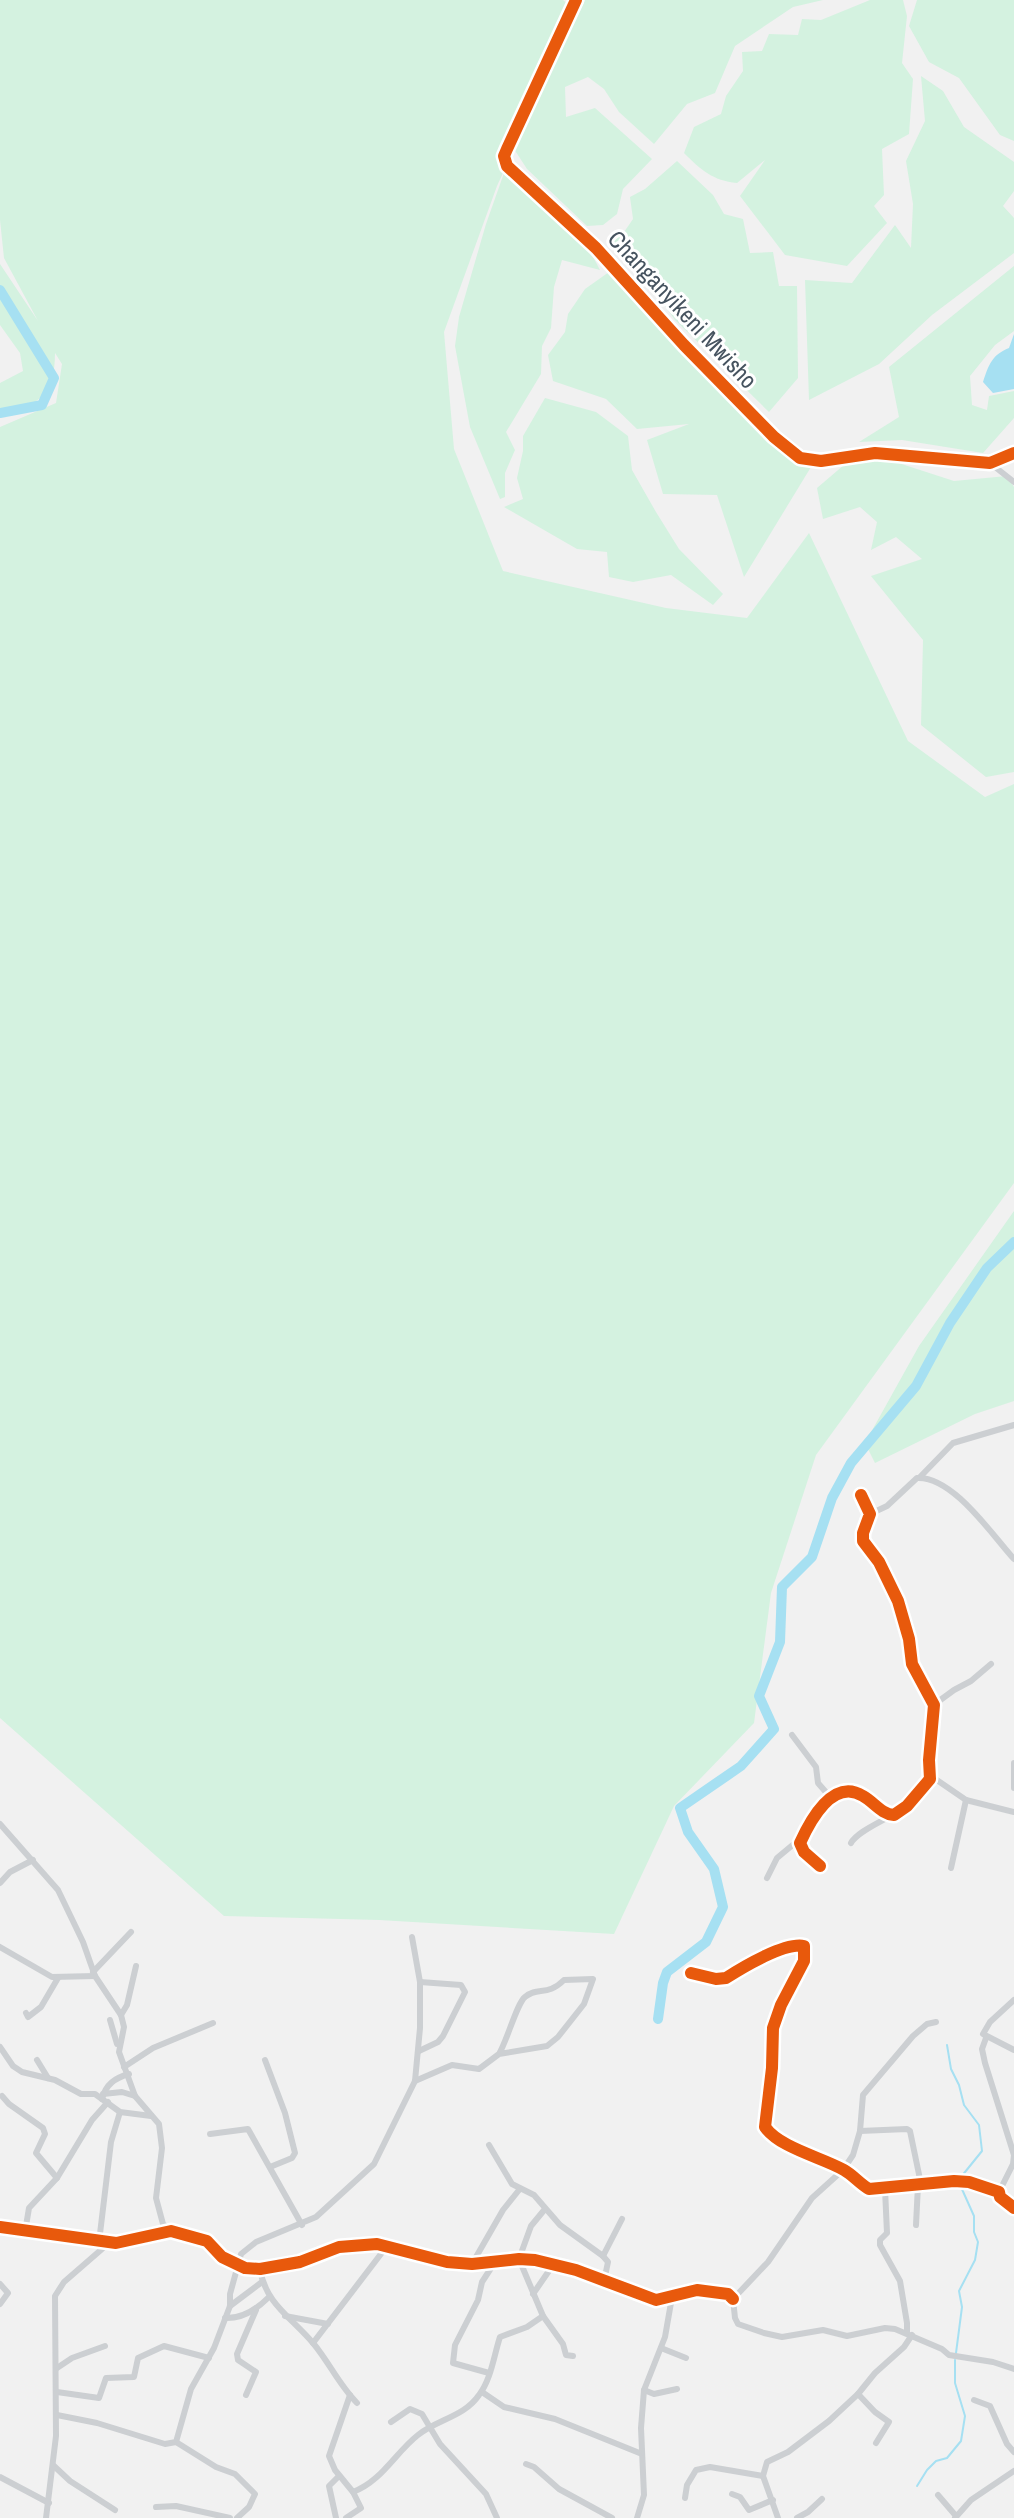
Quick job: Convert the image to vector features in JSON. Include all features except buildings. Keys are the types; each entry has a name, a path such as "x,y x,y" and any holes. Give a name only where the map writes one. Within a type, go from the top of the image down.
{"street":[{"name":"Changanyikeni Mwisho","path":"576,0 504,156 507,166 596,248 684,345 793,454 810,462 875,453 990,463 1014,453"},
{"path":"990,463 1014,482"},
{"path":"851,1843 855,1836 907,1806 924,1789 931,1776 929,1760 933,1701 912,1664 909,1639 898,1601 879,1562 863,1541 870,1514 887,1506 953,1443 1014,1425"},
{"path":"920,1477 958,1498 1014,1559"},
{"path":"861,1495 870,1514"},
{"path":"933,1701 939,1701 967,1684 991,1664"},
{"path":"792,1735 816,1767 818,1783 831,1798"},
{"path":"1014,1763 1014,1788"},
{"path":"931,1776 966,1800 1014,1812"},
{"path":"820,1866 802,1850 800,1843 818,1811 831,1798 855,1792 890,1816"},
{"path":"951,1868 966,1800"},
{"path":"0,1824 62,1898 94,1974 121,2015 124,2027 119,2052"},
{"path":"767,1878 777,1858 804,1835"},
{"path":"0,1883 10,1872 33,1860"},
{"path":"0,1947 58,1978 94,1974 131,1932"},
{"path":"176,2442 191,2389 209,2358 230,2306 241,2254 256,2242 316,2217 374,2164 415,2081 419,2051 420,1982 412,1937"},
{"path":"691,1973 716,1979 726,1978 785,1948 797,1944 804,1946 804,1961 773,2028 765,2127 772,2136 843,2170 869,2189 954,2181 969,2182 999,2192"},
{"path":"121,2015 127,2005 136,1966"},
{"path":"26,2013 28,2017 41,2007 58,1978"},
{"path":"415,2081 452,2065 479,2069 499,2054 522,1999 529,1994 552,1991 564,1980 593,1979 584,2004 547,2046 499,2054"},
{"path":"419,2051 438,2042 443,2036 465,1992 461,1985 420,1982"},
{"path":"1014,2000 986,2026 983,2033 986,2038 1014,2050"},
{"path":"110,2020 135,2096 159,2124 161,2135 156,2198 163,2224 171,2231 207,2241 222,2257 237,2266 260,2269 300,2262 348,2245 387,2246 427,2258 472,2264 519,2259 576,2270 656,2300 697,2290 728,2294 733,2299 738,2324 782,2337 823,2330 847,2336 885,2328 909,2334 949,2355 1014,2369"},
{"path":"733,2299 768,2262 812,2198 843,2170 853,2155 860,2131 863,2095 905,2044 927,2024 936,2022"},
{"path":"124,2067 153,2048 213,2023"},
{"path":"986,2038 982,2049 985,2063 1014,2155 1013,2164 999,2192 1000,2197 1014,2208"},
{"path":"0,2047 17,2069 48,2078 81,2094 105,2098 120,2112 151,2116"},
{"path":"37,2060 48,2078"},
{"path":"265,2060 285,2113 295,2153 292,2158 270,2167"},
{"path":"25,2232 29,2208 57,2178 113,2080 129,2074"},
{"path":"0,2087 1,2098 43,2128 45,2134 36,2153 57,2178"},
{"path":"105,2098 122,2092 135,2096"},
{"path":"46,2518 54,2466 57,2415 53,2320 55,2296 64,2282 102,2249 99,2242 111,2142 120,2112"},
{"path":"210,2134 248,2129 302,2225"},
{"path":"860,2131 910,2131 920,2184 916,2225"},
{"path":"489,2145 512,2184 534,2195 560,2225 603,2256 608,2262 604,2281"},
{"path":"778,2518 763,2476 767,2462 807,2438 858,2394 875,2373 904,2347 909,2334 900,2281 880,2245 880,2240 887,2233 885,2189"},
{"path":"472,2264 503,2210 519,2190"},
{"path":"545,2209 531,2226 519,2259 543,2316 563,2344 566,2355 573,2356"},
{"path":"603,2256 622,2219"},
{"path":"0,2227 116,2243 171,2231"},
{"path":"313,2343 387,2246"},
{"path":"489,2373 458,2366 452,2358 455,2345 478,2300 482,2282 496,2261"},
{"path":"533,2294 553,2265"},
{"path":"260,2269 269,2297 313,2343 357,2403"},
{"path":"230,2306 262,2282"},
{"path":"0,2284 8,2290 0,2304"},
{"path":"246,2395 256,2372 238,2360 237,2354 256,2310 269,2297"},
{"path":"637,2518 644,2495 644,2390 661,2348 672,2297"},
{"path":"225,2318 233,2319 256,2310"},
{"path":"285,2316 328,2324"},
{"path":"353,2492 370,2483 418,2435 467,2410 482,2392 500,2337 527,2327 543,2316"},
{"path":"57,2368 72,2358 105,2346"},
{"path":"57,2392 99,2398 106,2378 134,2377 138,2358 164,2346 209,2358"},
{"path":"661,2348 686,2358"},
{"path":"644,2390 654,2394 677,2389"},
{"path":"482,2392 504,2407 555,2419 642,2454"},
{"path":"858,2394 889,2422 876,2443"},
{"path":"346,2518 361,2508 329,2456 350,2395"},
{"path":"974,2400 990,2406 1007,2444 1014,2452"},
{"path":"391,2422 410,2409 422,2414 440,2444 486,2494 497,2518"},
{"path":"57,2415 97,2423 165,2444 176,2442 216,2467 235,2474 255,2494 249,2507 237,2518"},
{"path":"526,2464 534,2467 559,2489 612,2518"},
{"path":"54,2466 70,2481 115,2510"},
{"path":"685,2498 687,2485 696,2470 710,2467 763,2476"},
{"path":"938,2495 956,2515 971,2500 1014,2471"},
{"path":"336,2518 329,2486 339,2476"},
{"path":"0,2477 49,2503"},
{"path":"732,2494 740,2497 749,2510 773,2500"},
{"path":"797,2518 822,2499"},
{"path":"156,2507 176,2506 230,2518"}],"green space":[{"path":"0,0 563,0 575,10 518,141 585,0 823,0 793,7 735,46 715,93 687,104 654,144 619,112 604,89 588,77 565,87 566,117 595,108 652,159 623,189 617,214 603,225 587,226 527,169 514,149 497,186 444,332 454,449 503,571 666,608 747,618 809,533 908,741 985,797 1014,784 1014,1183 816,1455 771,1593 754,1723 674,1806 614,1934 379,1920 224,1916 0,1718 0,427 56,403 62,364 55,353 52,379 42,396 25,407 0,415 0,383 23,371 20,353 0,325 0,264 38,321 4,258 0,220"},
{"path":"870,0 903,0 907,16 902,63 913,79 909,134 882,149 884,195 874,206 887,223 847,266 785,255 740,196 765,160 737,183 708,173 684,153 694,127 721,114 726,96 743,71 742,52 762,51 769,34 798,35 802,19 821,20"},
{"path":"917,0 1014,0 1014,141 1000,135 959,78 929,62 909,26"},
{"path":"921,76 943,91 964,127 1014,162 1014,191 1003,206 1014,218 1014,253 932,315 879,364 809,400 805,280 852,283 895,225 911,248 913,204 906,161 925,121"},
{"path":"677,161 713,195 724,214 743,219 750,253 773,252 779,286 797,286 798,378 769,412 675,320 653,290 607,243 622,235 633,219 630,197 645,189"},
{"path":"504,173 589,249 600,270 562,260 554,287 551,328 542,346 541,374 506,432 515,450 505,473 505,497 500,499 470,427 455,346 459,317"},
{"path":"1014,266 1014,331 995,345 970,376 972,405 987,410 989,396 1014,391 1014,418 983,453 902,440 859,442 899,417 889,367"},
{"path":"609,272 723,382 782,449 811,467 744,577 717,495 663,494 647,440 689,424 637,429 606,399 553,381 548,355 565,332 568,314 585,289"},
{"path":"545,398 596,412 628,436 632,470 656,512 679,549 723,594 713,605 671,575 633,582 609,577 607,552 577,549 504,507 523,499 517,478 523,436"},
{"path":"880,457 954,481 1007,476 1014,487 1014,772 986,777 921,725 923,640 871,576 922,559 896,537 871,550 877,522 860,507 823,519 817,488 844,465"},
{"path":"1014,1211 1014,1401 975,1414 875,1463 865,1443 919,1346"}],"water":[{"path":"1014,334 1014,389 993,393 983,382 985,376 995,357 1009,348"}],"waterway":[{"path":"0,290 54,378 42,405 0,413"},
{"path":"658,2019 667,1972 706,1942 723,1907 714,1869 688,1832 680,1808 741,1766 774,1729 759,1696 780,1642 782,1587 812,1557 832,1498 851,1463 916,1386 950,1323 987,1268 1014,1242"},
{"path":"947,2045 951,2069 964,2105 979,2125 982,2151 961,2177 961,2187 974,2216 974,2232 978,2242 975,2260 959,2291 962,2307 956,2353"},
{"path":"917,2486 927,2470 936,2461 947,2458 961,2441 965,2416 955,2383 955,2360"}],"cycle path":[{"path":"576,0 504,156 507,166 596,248 684,345 774,437 800,458 821,461 875,453 990,463 1014,453"},
{"path":"820,1866 804,1852 800,1843 824,1804 842,1792 852,1792 894,1815 907,1806 930,1779 934,1705 912,1664 909,1639 898,1601 879,1562 863,1541 870,1514 861,1495"},
{"path":"691,1973 716,1979 726,1978 775,1951 804,1946 804,1961 773,2028 765,2127 780,2141 844,2170 869,2189 969,2182 999,2192 1000,2197 1014,2208"},
{"path":"0,2227 116,2243 171,2231 207,2241 222,2257 245,2268 260,2269 300,2262 339,2247 377,2244 447,2262 472,2264 535,2260 576,2270 656,2300 697,2290 728,2294 733,2299"}]}
